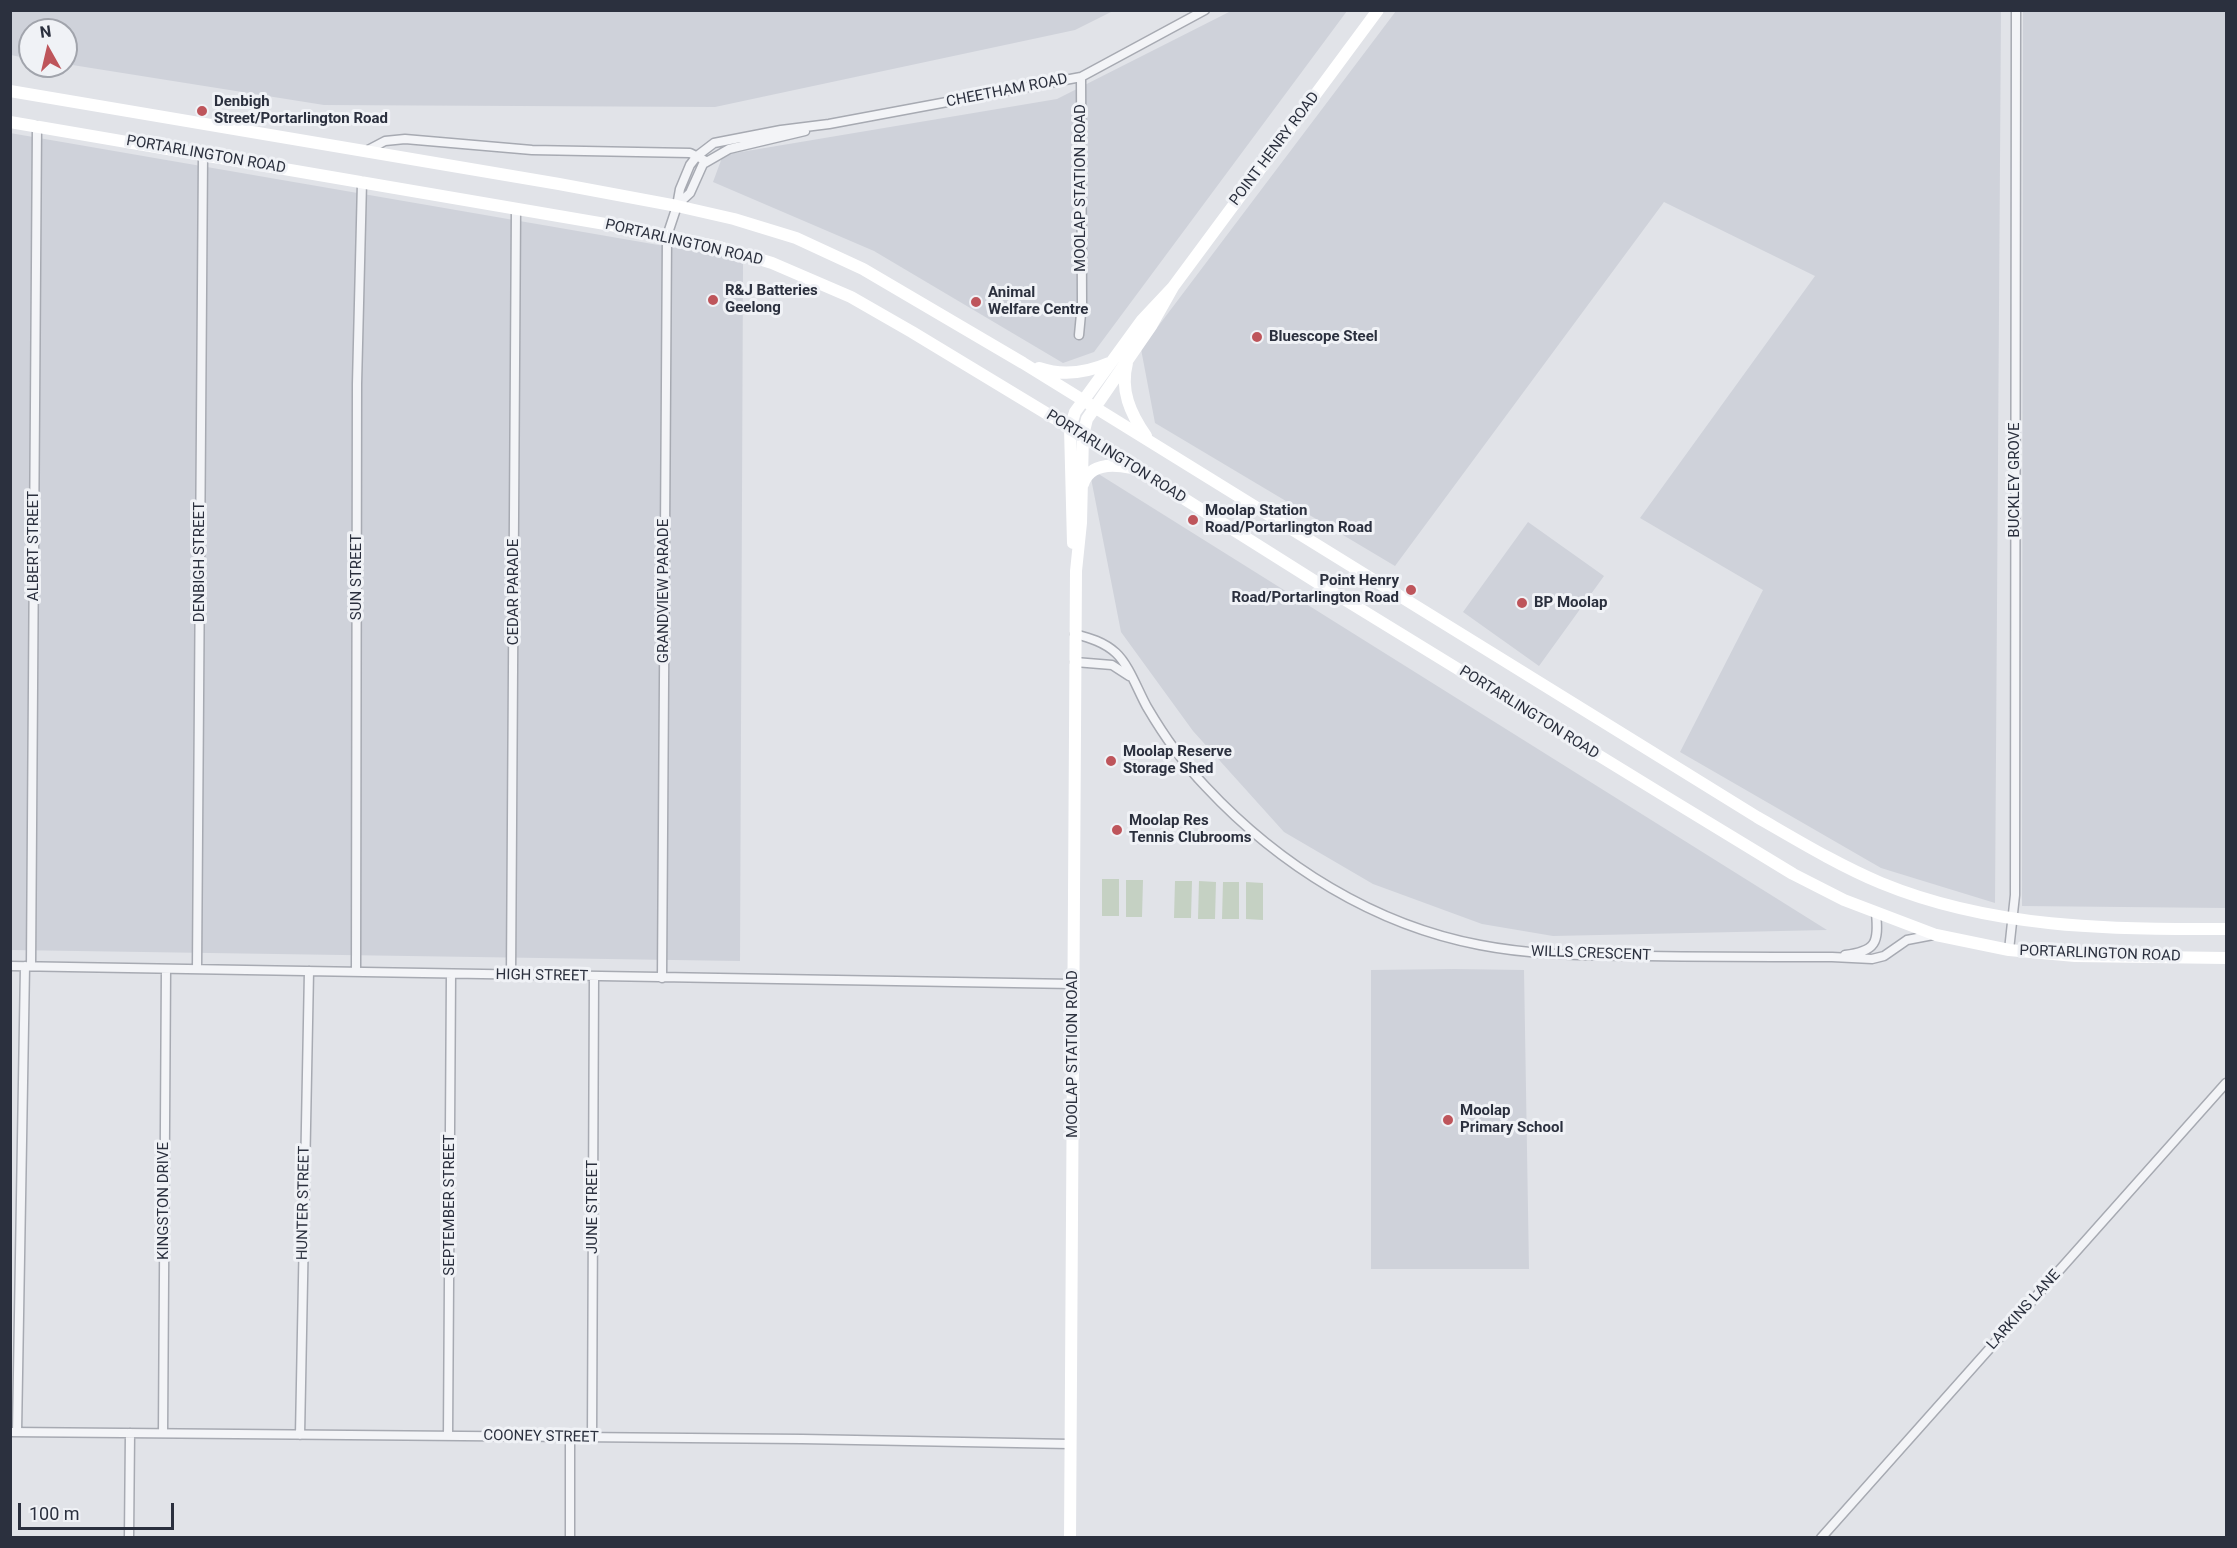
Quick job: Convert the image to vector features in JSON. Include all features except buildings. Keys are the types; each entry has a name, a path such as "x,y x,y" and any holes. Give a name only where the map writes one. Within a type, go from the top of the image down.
{"main road":[{"name":"POINT HENRY ROAD","path":"1083,435 1095,407 1150,326 1173,287 1378,10"},
{"name":"PORTARLINGTON ROAD","path":"10,92 366,151 677,206 734,219 796,238 854,264 1023,363 1746,810 1819,853 1881,883 1928,899 2012,919 2068,925 2226,929"},
{"name":"PORTARLINGTON ROAD","path":"10,122 516,208 719,247 772,263 851,297 912,332 1083,435 1783,868 1844,900 1936,935 2009,950 2075,956 2226,958"},
{"name":"POINT HENRY ROAD","path":"1070,428 1075,412 1083,400 1142,320 1173,287"},
{"path":"1128,359 1124,381 1128,404 1132,415 1150,441"},
{"path":"1023,363 1061,373 1095,369 1111,362"},
{"name":"MOOLAP STATION ROAD","path":"1070,428 1071,523 1076,571"},
{"name":"MOOLAP STATION ROAD","path":"1070,1538 1075,634 1083,435"},
{"path":"1081,489 1086,476 1100,467 1113,465 1136,469"}],"street":[{"name":"CHEETHAM ROAD","path":"697,156 714,143 727,140 829,124 1081,77 1206,10"},
{"name":"BUCKLEY GROVE","path":"2009,950 2015,883 2016,10"},
{"name":"MOOLAP STATION ROAD","path":"1079,335 1082,303 1081,77"},
{"name":"CHEETHAM ROAD","path":"706,161 729,149 829,124"},
{"name":"ALBERT STREET","path":"14,1432 28,966 38,126"},
{"path":"366,151 385,141 405,139 532,150 690,153 706,161 690,193 677,206"},
{"name":"DENBIGH STREET","path":"197,969 203,155"},
{"path":"677,206 680,189 697,156"},
{"name":"SUN STREET","path":"356,972 357,384 362,182"},
{"name":"GRANDVIEW PARADE","path":"662,978 667,236 677,206"},
{"name":"CEDAR PARADE","path":"511,975 516,208"},
{"name":"WILLS CRESCENT","path":"1075,634 1100,642 1116,653 1126,665 1131,678 1168,741 1190,770 1254,835 1298,868 1333,889 1394,918 1444,936 1479,945 1558,956 1872,959 1884,956 1906,940 1936,935"},
{"path":"1075,662 1112,664 1131,678"},
{"name":"WILLS CRESCENT","path":"1833,957 1861,953 1871,948 1878,932 1876,913"},
{"name":"HIGH STREET","path":"10,966 1073,984"},
{"name":"KINGSTON DRIVE","path":"162,1433 166,969"},
{"name":"HUNTER STREET","path":"300,1435 309,971"},
{"name":"SEPTEMBER STREET","path":"448,1436 451,974"},
{"name":"JUNE STREET","path":"592,1437 594,977"},
{"name":"LARKINS LANE","path":"1821,1538 2226,1083"},
{"name":"COONEY STREET","path":"14,1432 1071,1444"},
{"path":"129,1538 130,1433"},
{"path":"570,1437 570,1538"}],"shaded area":[{"path":"11,10 1113,11 1075,30 715,107 324,105 78,66 78,18 18,18 18,56 11,55"},
{"path":"1231,11 1347,11 1094,352 1063,363 874,251 713,182 723,155 1057,99"},
{"path":"1396,11 2001,11 1995,903 1881,868 1680,752 1763,590 1640,518 1815,276 1664,202 1395,566 1155,423 1141,349"},
{"path":"2023,11 2226,11 2226,908 2022,906"},
{"path":"10,133 728,257 743,264 740,961 11,950"},
{"path":"1089,468 1827,930 1553,936 1482,924 1373,884 1284,832 1193,731 1121,632"},
{"path":"1528,522 1604,576 1539,666 1463,612"},
{"name":"Moolap Primary School","path":"1371,970 1524,970 1529,1269 1371,1269"}],"green space":[{"path":"1102,879 1119,879 1119,916 1102,916"},
{"path":"1126,880 1143,880 1142,917 1126,917"},
{"path":"1175,881 1192,881 1191,918 1174,918"},
{"path":"1199,881 1216,882 1215,919 1198,919"},
{"path":"1223,882 1239,882 1239,919 1222,919"},
{"path":"1246,882 1263,883 1263,920 1246,919"}],"place":[{"name":"Denbigh Street/Portarlington Road","path":"202,111"},
{"name":"R&J Batteries Geelong","path":"713,300"},
{"name":"Animal Welfare Centre","path":"976,302"},
{"name":"Bluescope Steel","path":"1257,337"},
{"name":"Moolap Station Road/Portarlington Road","path":"1193,520"},
{"name":"Point Henry Road/Portarlington Road","path":"1411,590"},
{"name":"BP Moolap","path":"1522,603"},
{"name":"Moolap Reserve Storage Shed","path":"1111,761"},
{"name":"Moolap Res Tennis Clubrooms","path":"1117,830"},
{"name":"Moolap Primary School","path":"1448,1120"}]}
